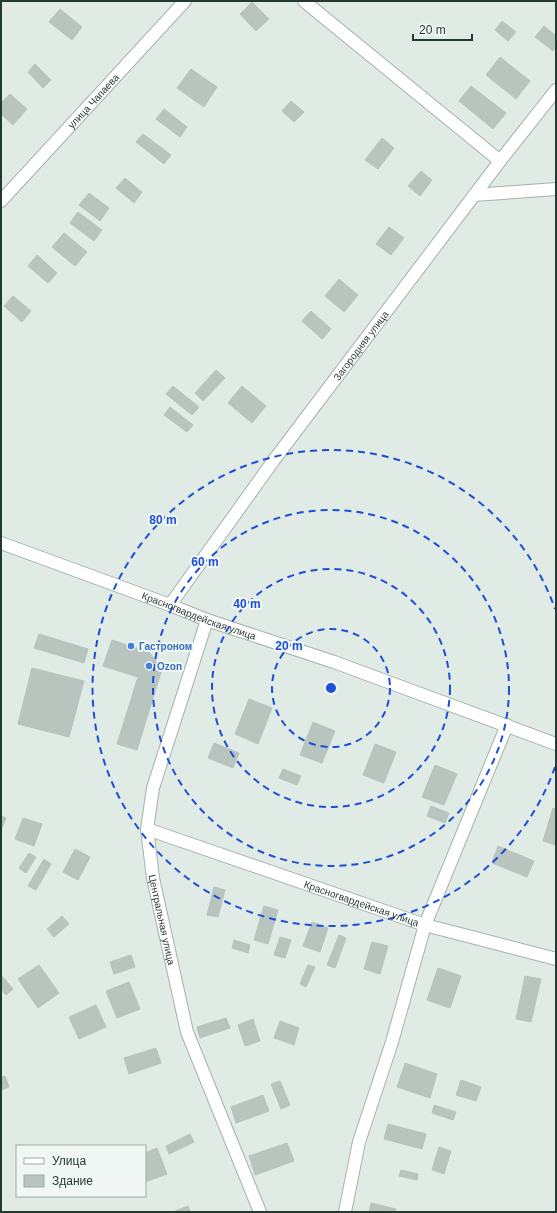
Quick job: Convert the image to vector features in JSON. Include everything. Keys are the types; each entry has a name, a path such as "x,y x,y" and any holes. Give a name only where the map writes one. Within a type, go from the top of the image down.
{"street":[{"name":"улица Чапаева","path":"1,201 185,1"},
{"path":"304,1 500,161"},
{"name":"Загородняя улица","path":"170,605 274,460 474,195 556,90"},
{"path":"474,195 556,190"},
{"name":"Красногвардейская улица","path":"1,543 207,620 334,662 556,744"},
{"name":"Центральная улица","path":"207,620 153,788 147,829 153,878 187,1032 260,1212"},
{"path":"345,1212 359,1142 392,1042 426,924 507,725"},
{"name":"Красногвардейская улица","path":"147,829 426,924 556,959"}],"building":[{"path":"252,2 269,19 256,31 240,14"},
{"path":"60,9 82,27 72,40 49,22"},
{"path":"502,21 516,32 508,41 495,30"},
{"path":"544,26 556,36 556,46 553,51 535,37"},
{"path":"500,57 530,81 516,99 486,75"},
{"path":"35,64 51,80 43,88 28,72"},
{"path":"191,69 217,87 204,107 177,88"},
{"path":"471,86 506,113 493,129 459,101"},
{"path":"10,94 27,109 13,125 1,114 1,103"},
{"path":"291,101 304,112 294,122 282,111"},
{"path":"164,109 187,127 180,137 156,119"},
{"path":"143,134 171,155 164,164 136,142"},
{"path":"382,138 394,148 378,169 365,160"},
{"path":"421,171 432,180 420,196 408,186"},
{"path":"125,178 142,192 134,203 116,188"},
{"path":"89,193 109,208 100,221 79,205"},
{"path":"78,212 102,230 94,241 70,223"},
{"path":"389,227 404,238 391,255 376,244"},
{"path":"64,233 87,252 75,266 52,247"},
{"path":"37,255 57,273 48,283 28,266"},
{"path":"339,279 358,295 344,312 325,296"},
{"path":"13,296 31,311 22,322 4,306"},
{"path":"311,311 331,329 322,339 302,321"},
{"path":"216,370 225,378 203,401 195,393"},
{"path":"173,386 199,407 192,415 166,394"},
{"path":"242,386 266,406 252,423 228,403"},
{"path":"170,407 193,425 187,432 164,415"},
{"path":"39,634 88,649 84,663 34,648"},
{"path":"112,640 149,652 162,669 137,750 117,744 138,677 103,666"},
{"path":"32,668 84,681 69,737 18,724"},
{"path":"249,699 272,708 258,744 235,734"},
{"path":"313,722 335,731 322,763 300,755"},
{"path":"214,743 239,753 233,768 208,758"},
{"path":"375,744 396,752 384,783 363,775"},
{"path":"435,765 457,774 444,805 422,797"},
{"path":"283,769 301,776 297,785 279,778"},
{"path":"431,806 449,813 445,823 427,816"},
{"path":"553,808 556,809 556,845 543,841"},
{"path":"1,816 6,818 1,830"},
{"path":"23,818 42,824 34,846 15,839"},
{"path":"498,846 534,861 527,877 492,863"},
{"path":"75,849 90,857 78,880 63,872"},
{"path":"29,853 36,857 26,873 19,868"},
{"path":"44,859 51,864 36,890 28,886"},
{"path":"214,887 225,890 218,917 207,915"},
{"path":"264,906 278,910 268,944 254,940"},
{"path":"62,916 69,924 54,937 47,929"},
{"path":"312,922 328,928 320,952 303,946"},
{"path":"339,935 346,938 335,968 327,965"},
{"path":"280,937 291,940 285,958 274,955"},
{"path":"234,940 250,945 248,953 232,948"},
{"path":"372,942 388,946 380,974 364,969"},
{"path":"131,955 135,967 114,974 110,962"},
{"path":"39,965 59,993 38,1008 18,979"},
{"path":"308,965 315,967 306,987 300,984"},
{"path":"438,968 461,976 450,1008 427,1000"},
{"path":"2,976 13,989 6,995 1,989"},
{"path":"525,976 541,979 531,1022 516,1019"},
{"path":"129,982 140,1009 117,1018 106,991"},
{"path":"96,1005 106,1027 79,1039 69,1017"},
{"path":"226,1018 230,1028 200,1038 197,1027"},
{"path":"253,1019 260,1041 245,1046 238,1025"},
{"path":"280,1021 299,1028 294,1045 274,1038"},
{"path":"156,1048 161,1063 129,1074 124,1058"},
{"path":"405,1063 437,1074 430,1098 397,1087"},
{"path":"5,1076 9,1087 1,1090 1,1077"},
{"path":"461,1080 481,1087 476,1101 456,1095"},
{"path":"280,1081 290,1105 281,1109 271,1084"},
{"path":"263,1095 269,1111 236,1123 231,1107"},
{"path":"434,1105 456,1112 453,1120 432,1113"},
{"path":"388,1124 426,1134 422,1149 384,1139"},
{"path":"190,1134 194,1142 169,1154 166,1146"},
{"path":"287,1143 294,1161 255,1175 249,1156"},
{"path":"439,1147 451,1151 444,1174 432,1170"},
{"path":"157,1148 167,1174 146,1182 146,1153"},
{"path":"401,1170 418,1174 417,1180 399,1176"},
{"path":"371,1203 396,1209 395,1212 369,1212"},
{"path":"188,1206 190,1212 173,1212"}],"place":[{"name":"Гастроном","path":"131,646"},
{"name":"Ozon","path":"149,666"}]}
